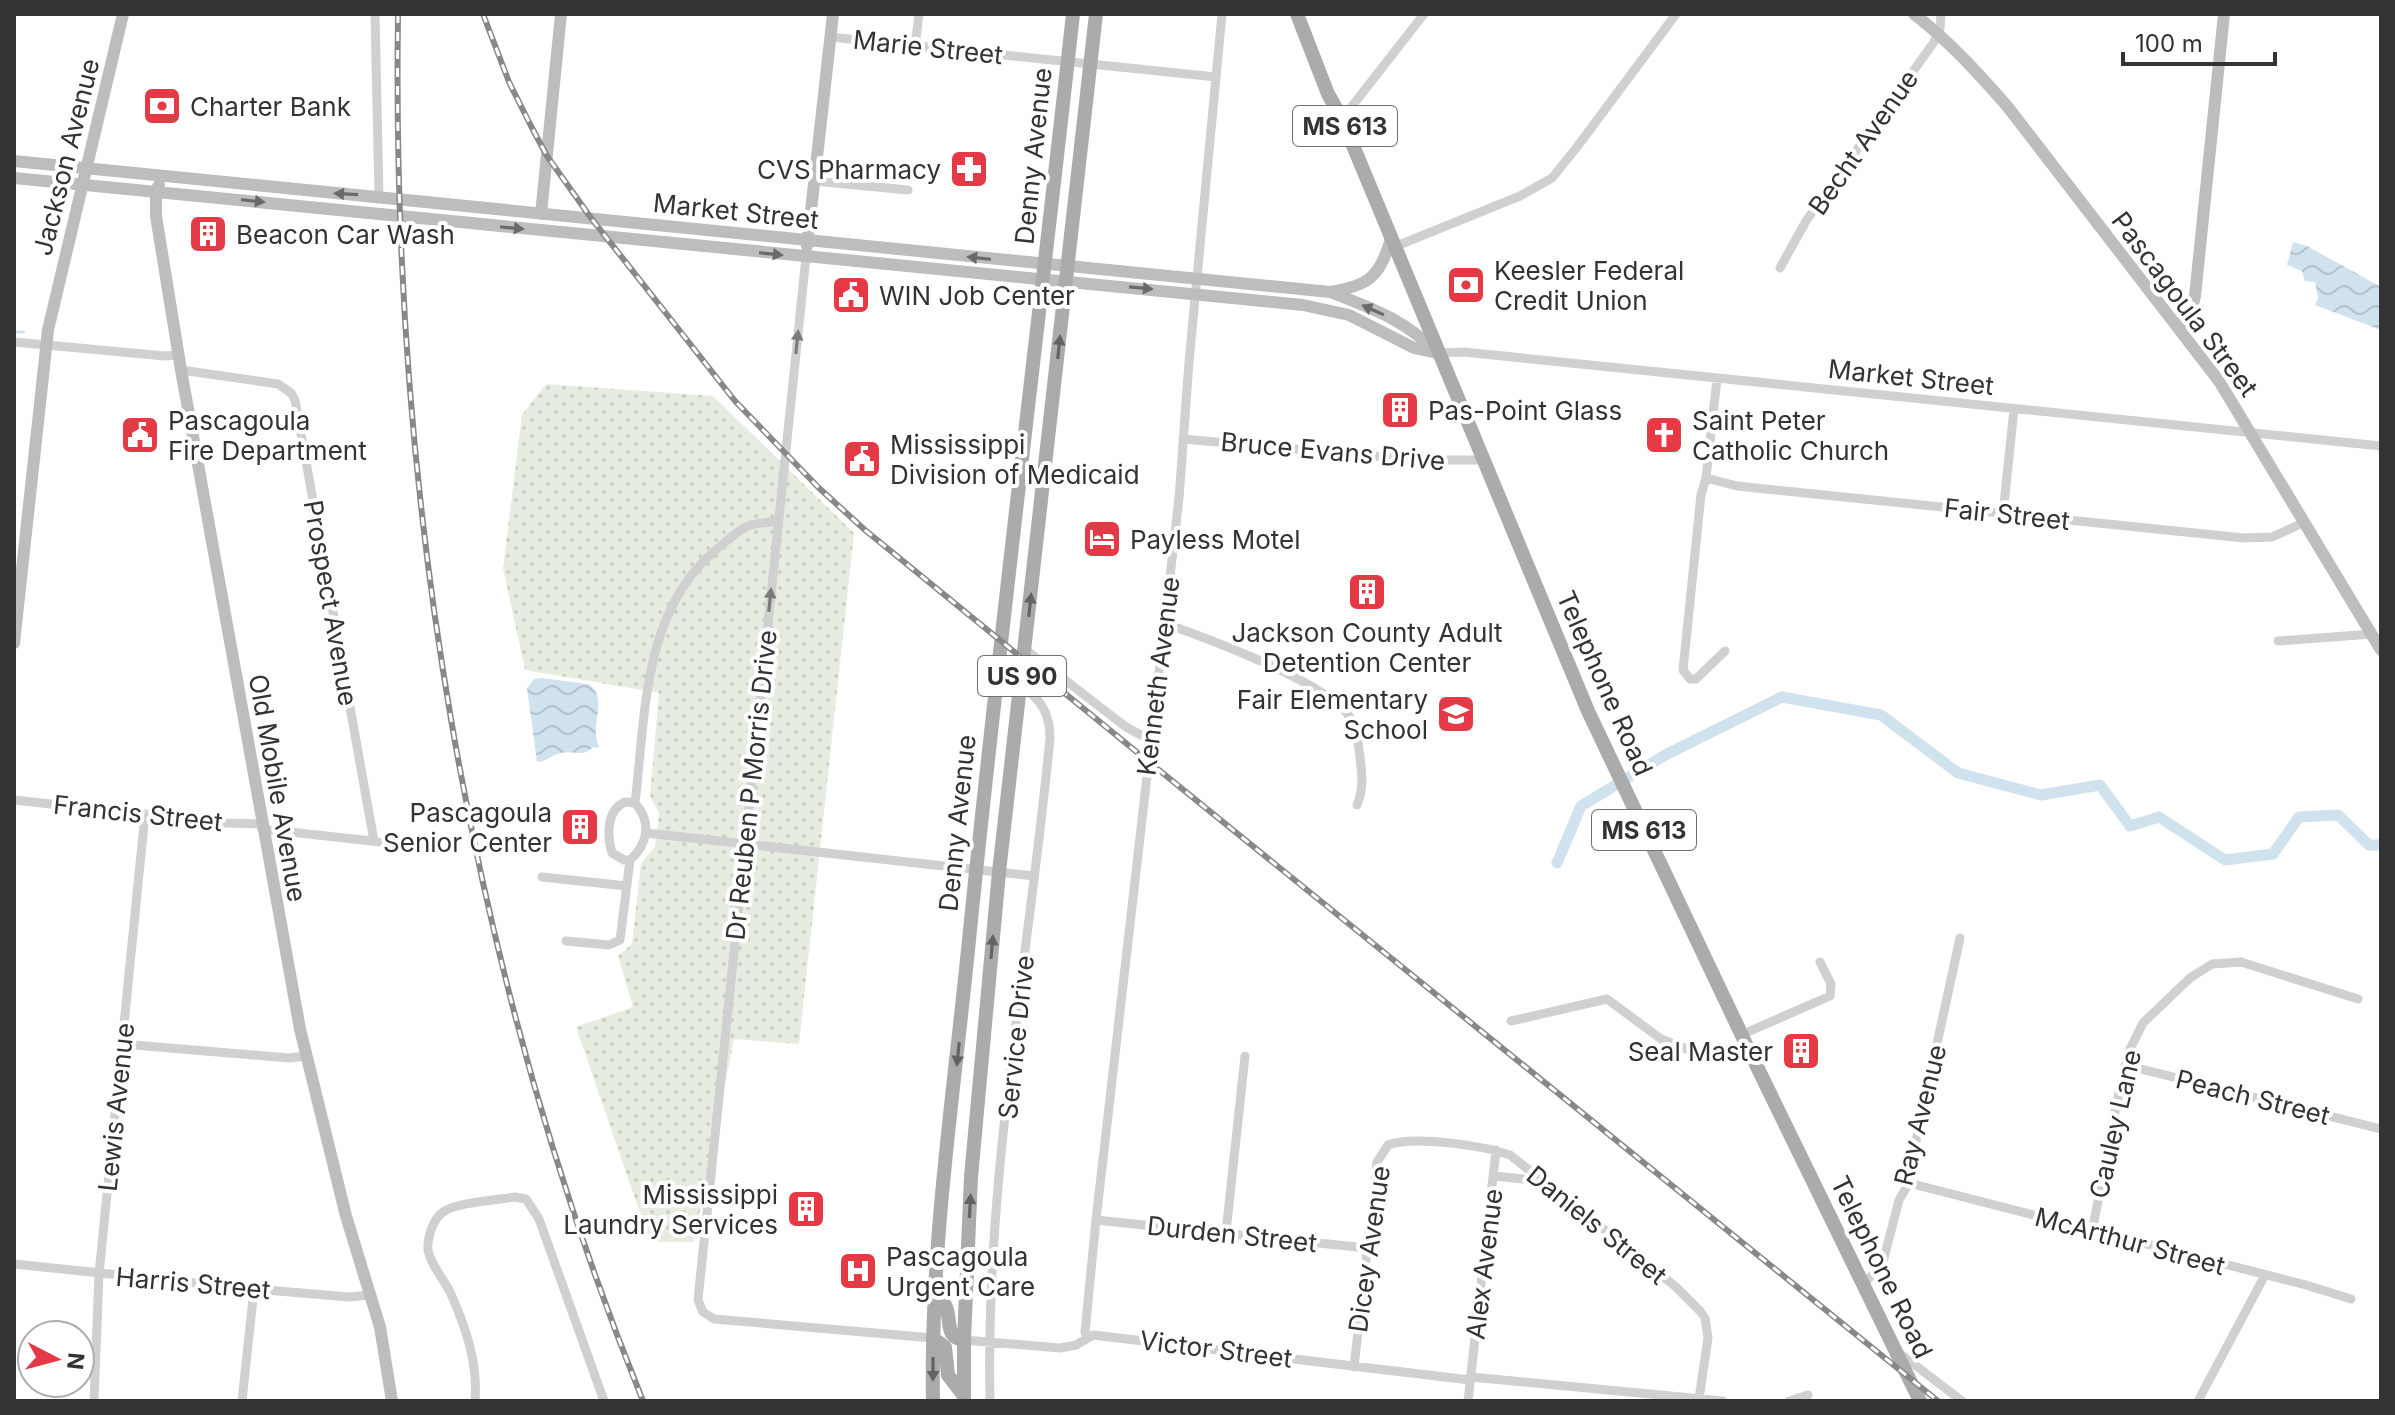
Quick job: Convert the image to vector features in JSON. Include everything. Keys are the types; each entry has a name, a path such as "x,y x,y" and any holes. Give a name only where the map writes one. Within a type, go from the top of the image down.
{"main road":[{"name":"Jackson Avenue","path":"14,643 45,346 123,14"},
{"path":"541,214 561,14"},
{"path":"806,257 833,14"},
{"name":"Denny Avenue","path":"933,1401 935,1289 944,1175 1073,14"},
{"name":"Denny Avenue","path":"964,1399 971,1177 999,872 1096,14"},
{"name":"Telephone Road","path":"1297,14 1588,711 1743,1040 1920,1401"},
{"name":"Pascagoula Street","path":"1914,14 1938,33 2007,106 2219,381 2381,650"},
{"path":"2178,327 2192,308 2195,296 2224,14"},
{"name":"Market Street","path":"14,161 336,194 379,195 808,241 1045,272"},
{"name":"Old Mobile Avenue","path":"162,176 156,191 156,216 262,826 306,1056 346,1216 380,1327 392,1401"},
{"name":"Market Street","path":"14,178 806,257 1068,274 1197,278 1330,292 1399,321 1437,353"},
{"path":"1330,292 1351,289 1367,281 1378,272 1392,243"},
{"name":"Market Street","path":"1068,274 1335,310 1414,348 1437,353"},
{"path":"935,1289 948,1311 952,1334 955,1339 964,1340"},
{"path":"933,1338 945,1347 948,1375 964,1399"}],"street":[{"path":"375,14 379,195"},
{"path":"915,46 919,14"},
{"name":"Kenneth Avenue","path":"1087,1337 1096,1220 1183,439 1222,14"},
{"path":"1342,119 1424,14"},
{"path":"1392,243 1520,196 1552,178 1676,14"},
{"name":"Becht Avenue","path":"1780,268 1806,221 1938,33 1941,14"},
{"name":"Marie Street","path":"830,37 1216,77"},
{"path":"814,181 908,190"},
{"name":"Dr Reuben P Morris Drive","path":"806,257 698,1292 703,1312 714,1319 933,1338"},
{"path":"14,342 179,355"},
{"name":"Market Street","path":"1437,353 1464,352 2381,446"},
{"name":"Prospect Avenue","path":"181,370 278,384 291,393 301,424 374,841"},
{"path":"1717,379 1685,640 1685,676 1696,679 1725,651"},
{"path":"2003,514 2014,409"},
{"name":"Bruce Evans Drive","path":"1183,439 1419,460 1483,460"},
{"name":"Fair Street","path":"1706,478 1737,486 2260,539 2287,532 2305,522"},
{"path":"635,803 618,805 612,813 609,843 612,853 624,860 630,860 638,853 646,833 642,811 635,803 650,671 669,608 682,585 703,560 728,540 748,526 778,521"},
{"path":"1164,623 1295,678 1341,706 1353,722 1356,733 1362,777 1357,805"},
{"path":"2278,641 2372,634"},
{"path":"1025,649 1126,727 1150,740"},
{"name":"Service Drive","path":"990,1401 990,1342 1000,1180 1050,727 1037,697 1020,686"},
{"name":"Francis Street","path":"14,800 427,847"},
{"name":"Lewis Avenue","path":"94,1401 99,1274 145,814"},
{"path":"646,833 1034,876"},
{"path":"566,941 615,944 622,933 630,860"},
{"path":"542,877 627,886"},
{"name":"Ray Avenue","path":"1863,1284 1882,1266 1899,1200 1909,1183 1960,938"},
{"path":"1511,1021 1607,999 1661,1039 1702,1055 1721,1055 1743,1040 1830,996 1831,984 1820,962"},
{"name":"Cauley Lane","path":"2092,1232 2130,1049 2143,1023 2190,978 2212,964 2241,962 2358,999"},
{"path":"122,1044 289,1058 306,1056"},
{"path":"1226,1232 1245,1056"},
{"name":"Peach Street","path":"2125,1065 2381,1129"},
{"name":"Daniels Street","path":"1398,1141 1496,1150 1510,1155 1675,1286 1705,1318 1708,1338 1699,1399"},
{"name":"Dicey Avenue","path":"1354,1367 1377,1162 1388,1145 1398,1141"},
{"name":"Alex Avenue","path":"1468,1401 1496,1150"},
{"path":"1494,1176 1542,1181"},
{"name":"McArthur Street","path":"1909,1183 2351,1299"},
{"path":"475,1401 477,1380 472,1353 450,1292 427,1246 435,1218 446,1209 515,1197 526,1199 539,1219 604,1401"},
{"name":"Durden Street","path":"1096,1220 1367,1248"},
{"name":"Harris Street","path":"14,1264 254,1289 349,1297 371,1295"},
{"path":"2198,1401 2265,1275"},
{"path":"242,1401 254,1289"},
{"name":"Victor Street","path":"964,1340 1060,1348 1076,1345 1087,1337 1122,1338 1354,1367 1723,1401"},
{"path":"1895,1350 1962,1401"},
{"path":"1789,1401 1808,1395"}],"shaded area":[{"path":"546,384 713,396 854,533 799,1044 734,1039 694,1242 650,1242 576,1027 633,1007 618,956 632,944 641,863 655,847 659,813 650,796 659,693 525,670 503,568 522,415"}],"water":[{"path":"2293,242 2307,246 2381,287 2381,330 2315,305 2318,298 2315,282 2305,281 2302,271 2287,265"},
{"path":"534,679 588,684 593,688 598,698 596,732 599,748 593,747 582,753 561,753 537,762 527,688"}],"waterway":[{"path":"14,332 24,332"},
{"path":"1557,863 1581,806 1667,754 1782,697 1881,715 1958,773 2041,795 2100,785 2130,826 2159,817 2225,860 2273,854 2299,817 2338,815 2369,845 2381,845"}],"railway":[{"path":"398,14 399,191 408,368 426,545 451,720 485,894 529,1065 581,1235 643,1401"},
{"path":"483,14 509,82 547,156 591,218 735,401 819,488 865,530 1149,762 1938,1401"}],"place":[{"name":"Charter Bank","path":"162,106"},
{"name":"CVS Pharmacy","path":"969,169"},
{"name":"Beacon Car Wash","path":"208,234"},
{"name":"Keesler Federal Credit Union","path":"1466,285"},
{"name":"WIN Job Center","path":"851,295"},
{"name":"Pas-Point Glass","path":"1400,410"},
{"name":"Pascagoula Fire Department","path":"140,435"},
{"name":"Saint Peter Catholic Church","path":"1664,435"},
{"name":"Mississippi Division of Medicaid","path":"862,459"},
{"name":"Payless Motel","path":"1102,539"},
{"name":"Jackson County Adult Detention Center","path":"1367,592"},
{"name":"Fair Elementary School","path":"1456,714"},
{"name":"Pascagoula Senior Center","path":"580,827"},
{"name":"Seal Master","path":"1801,1051"},
{"name":"Mississippi Laundry Services","path":"806,1209"},
{"name":"Pascagoula Urgent Care","path":"858,1271"}]}
